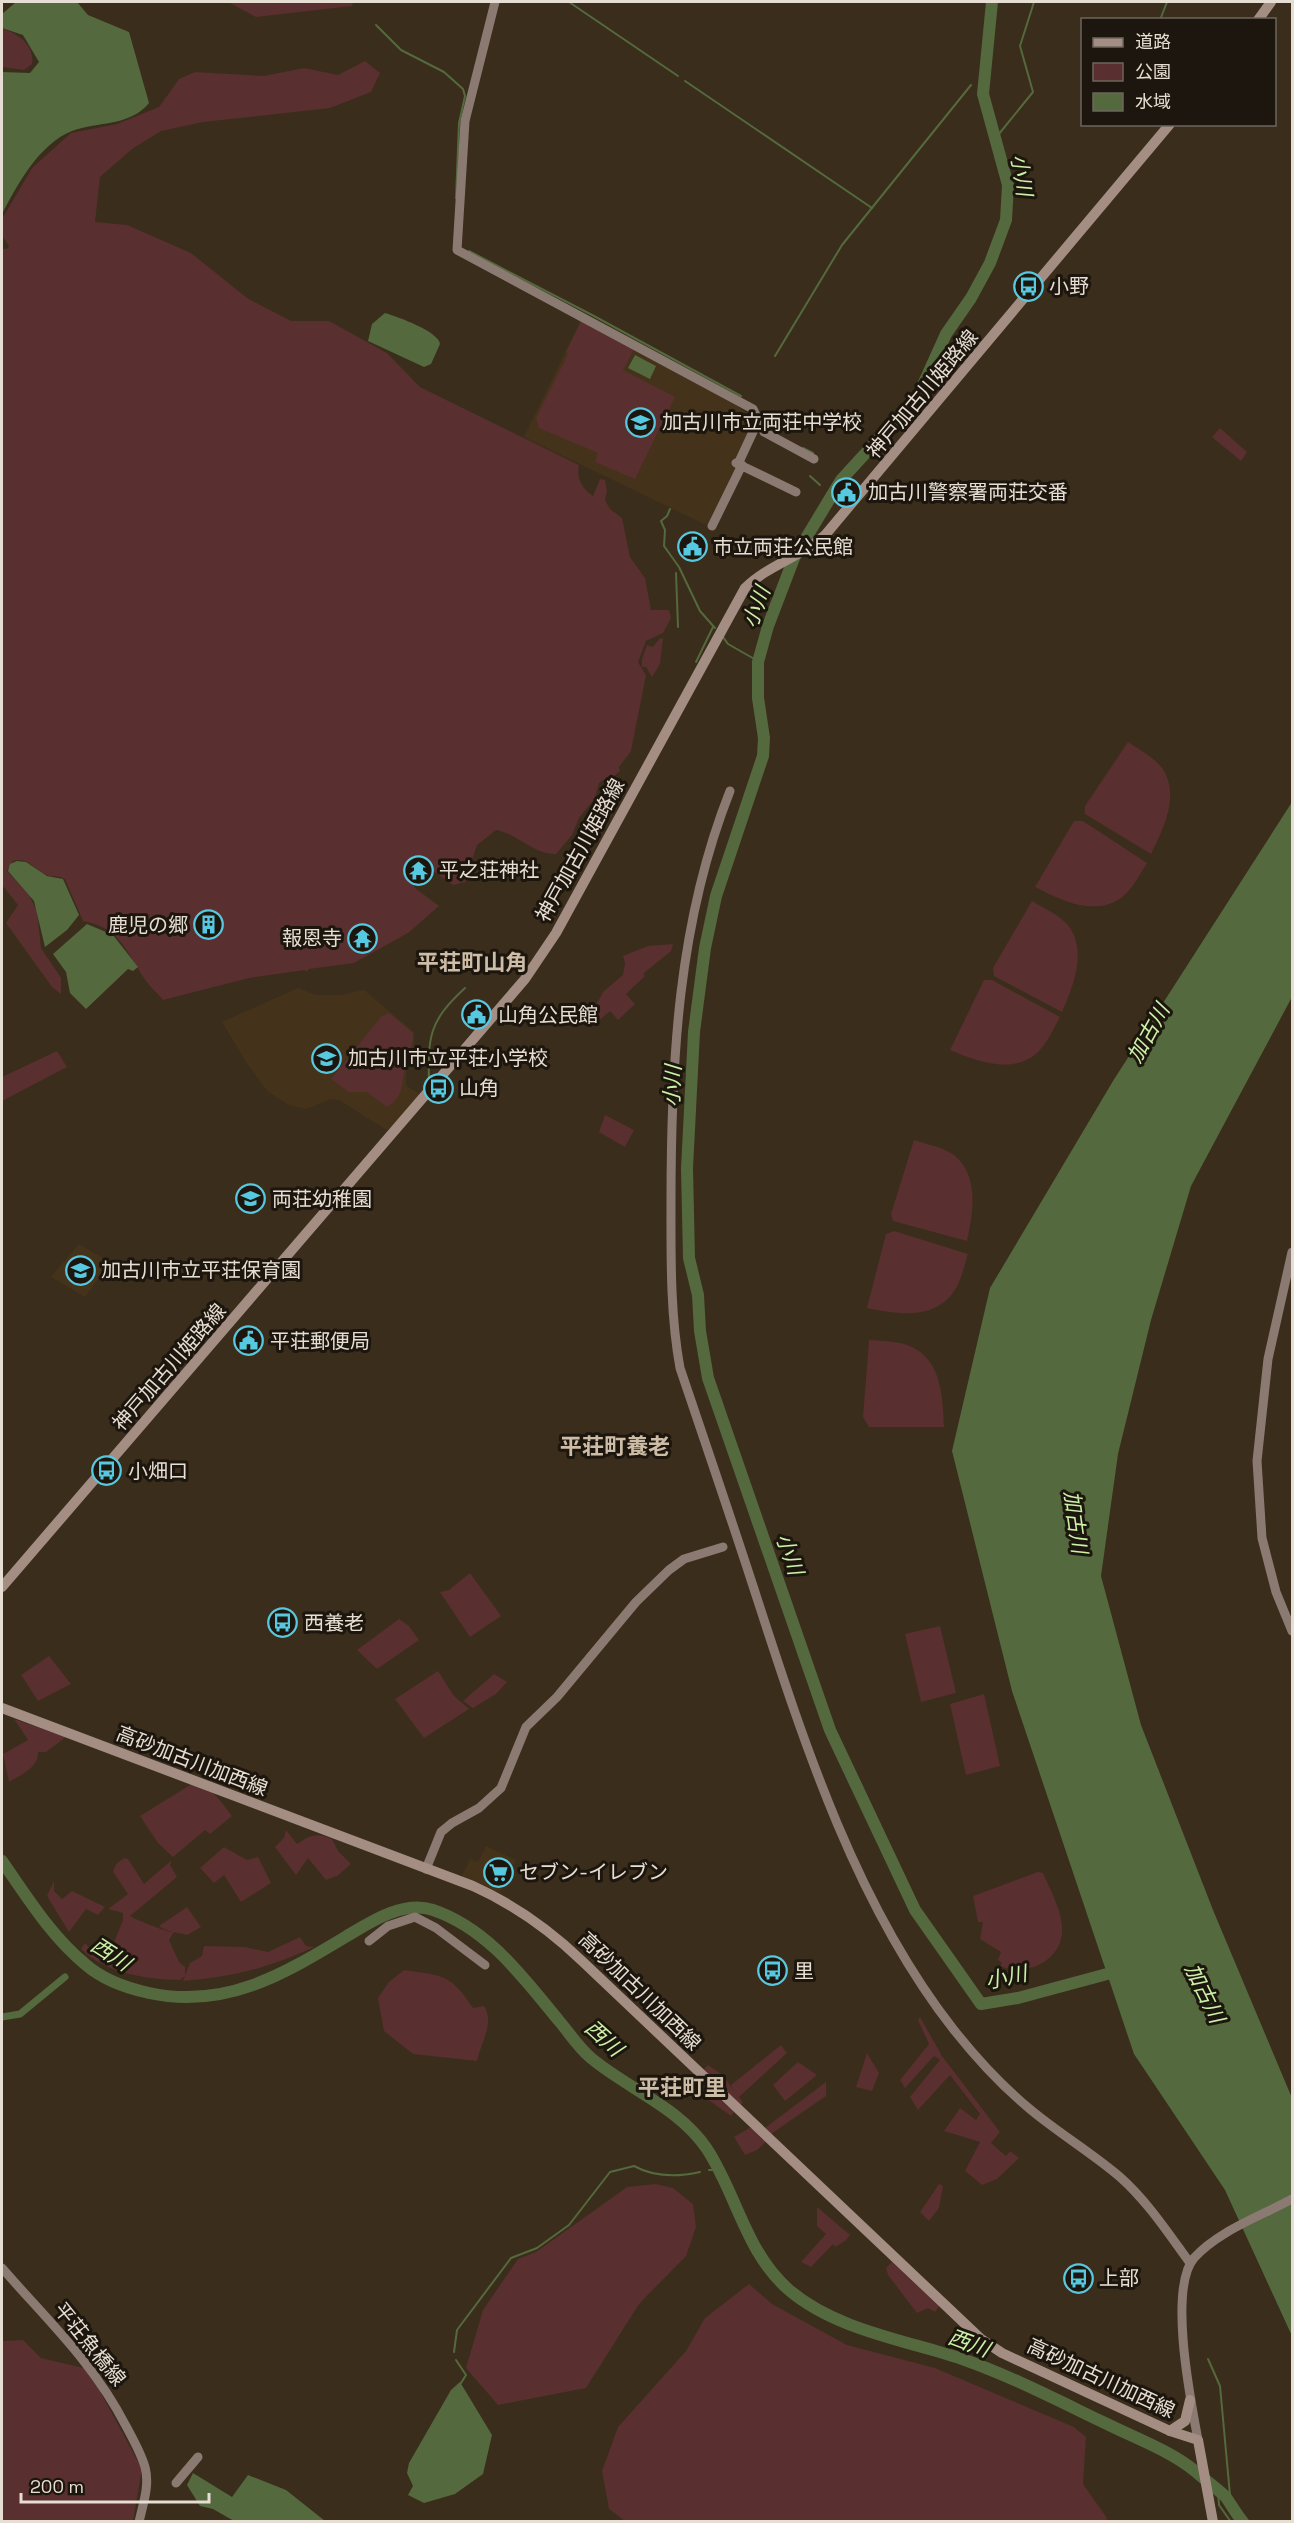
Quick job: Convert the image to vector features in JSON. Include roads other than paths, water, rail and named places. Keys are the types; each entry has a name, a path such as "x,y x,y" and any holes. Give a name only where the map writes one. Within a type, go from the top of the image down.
{"main road":[{"path":"1259,18 1271,2"},
{"name":"神戸加古川姫路線","path":"2,1587 525,979 556,933 730,613 752,581 809,548 836,524 1168,126"},
{"name":"高砂加古川加西線","path":"2,1708 426,1869 510,1904 552,1933 981,2339 1002,2353 1170,2431 1198,2440"},
{"path":"1170,2431 1185,2421 1190,2400"},
{"path":"1198,2440 1213,2522"}],"street":[{"path":"495,2 465,121 457,250 753,409 764,432 814,459"},
{"path":"712,526 758,421"},
{"path":"738,464 796,492"},
{"path":"730,791 694,908 677,1022 671,1105 671,1238 673,1303 680,1368 809,1750 850,1851 894,1942 914,1976 955,2032 995,2077 1032,2111 1128,2186 1150,2209 1192,2261"},
{"path":"1293,1252 1268,1359 1257,1461 1262,1538 1276,1592 1293,1631"},
{"path":"426,1869 441,1832 494,1797 501,1788 526,1727 557,1697 636,1602 669,1570 684,1559 723,1547"},
{"path":"369,1941 388,1926 415,1917 436,1928 485,1965"},
{"path":"1198,2440 1184,2356 1183,2305 1192,2261 1216,2240 1293,2199"},
{"name":"平荘魚橋線","path":"2,2268 100,2379 115,2405 145,2468 146,2487 139,2522"},
{"path":"176,2483 198,2457"}],"water":[{"path":"16,2 77,2 88,15 129,32 149,103 141,111 123,120 72,131 49,145 30,166 2,214 2,72 30,73 39,62 23,35 2,28 2,14"},
{"path":"385,313 417,325 438,339 440,344 431,364 424,367 368,341 372,324"},
{"path":"635,355 656,366 650,379 628,368"},
{"name":"加古川","path":"1292,802 1292,997 1191,1186 1151,1320 1118,1454 1101,1576 1141,1725 1213,1910 1292,2098 1292,2336 1225,2190 1134,2054 1012,1691 952,1451 990,1288 1113,1081"},
{"path":"17,861 26,862 47,876 63,879 79,915 67,930 45,947 34,901 8,871 10,864"},
{"path":"87,924 113,935 138,967 133,971 128,969 86,1009 70,993 66,972 53,954"},
{"path":"460,2382 492,2435 483,2474 455,2494 424,2503 408,2495 413,2486 407,2473 409,2463 451,2390"},
{"path":"193,2473 232,2497 248,2475 286,2490 325,2521 234,2521 213,2509 200,2506 187,2485"}],"waterway":[{"path":"569,2 678,76"},
{"name":"小川","path":"992,2 983,94 1008,185 1006,220 990,263 971,298 946,334 918,396 841,480 794,558 768,626 758,662 758,698 764,738 763,756 716,896 705,948 694,1032 687,1168 689,1258 698,1295 700,1331 708,1378 830,1730 915,1910 981,2004 1018,1998 1122,1970"},
{"path":"994,140 1033,92 1020,46 1034,2"},
{"path":"1161,18 1167,2"},
{"path":"376,25 401,50 444,72 463,89 465,96 459,123 456,198"},
{"path":"685,81 872,208"},
{"path":"775,356 842,245 971,85"},
{"path":"469,251 741,396"},
{"path":"803,448 813,453"},
{"path":"810,476 820,485"},
{"path":"670,509 661,521 665,530 664,546 679,567 700,611 715,628"},
{"path":"676,573 678,627"},
{"path":"696,662 713,627"},
{"path":"723,637 728,644 758,661"},
{"path":"429,1085 429,1054 433,1031 444,1011 465,988"},
{"name":"西川","path":"2,1861 50,1929 92,1970 115,1983 132,1989 178,1997 231,1992 256,1984 304,1961 370,1922 401,1910 422,1908 453,1919 471,1929 504,1957 591,2058 668,2110 695,2134 717,2167 762,2259 789,2290 828,2315 872,2332 962,2359 999,2373 1163,2451 1195,2471 1225,2496 1243,2522"},
{"path":"2,2017 20,2014 65,1977"},
{"path":"454,2352 457,2330 511,2258 537,2248 569,2225 610,2172 634,2166 666,2175 700,2172"},
{"name":"西川","path":"709,2170 719,2170"},
{"path":"1208,2359 1220,2386 1231,2506"},
{"path":"456,2360 466,2375 461,2383"},
{"path":"1218,2491 1219,2505 1231,2522"}],"place":[{"name":"小野","path":"1028,286"},
{"name":"加古川市立両荘中学校","path":"641,422"},
{"name":"加古川警察署両荘交番","path":"847,492"},
{"name":"市立両荘公民館","path":"692,547"},
{"name":"平之荘神社","path":"418,870"},
{"name":"鹿児の郷","path":"209,925"},
{"name":"報恩寺","path":"363,938"},
{"name":"山角公民館","path":"477,1015"},
{"name":"加古川市立平荘小学校","path":"327,1058"},
{"name":"山角","path":"438,1088"},
{"name":"両荘幼稚園","path":"251,1199"},
{"name":"加古川市立平荘保育園","path":"80,1270"},
{"name":"平荘郵便局","path":"249,1341"},
{"name":"小畑口","path":"107,1471"},
{"name":"西養老","path":"283,1623"},
{"name":"セブン-イレブン","path":"498,1872"},
{"name":"里","path":"773,1971"},
{"name":"上部","path":"1078,2278"}],"district":[{"name":"平荘町山角","path":"472,962"},
{"name":"平荘町養老","path":"615,1446"},
{"name":"平荘町里","path":"682,2087"}]}
